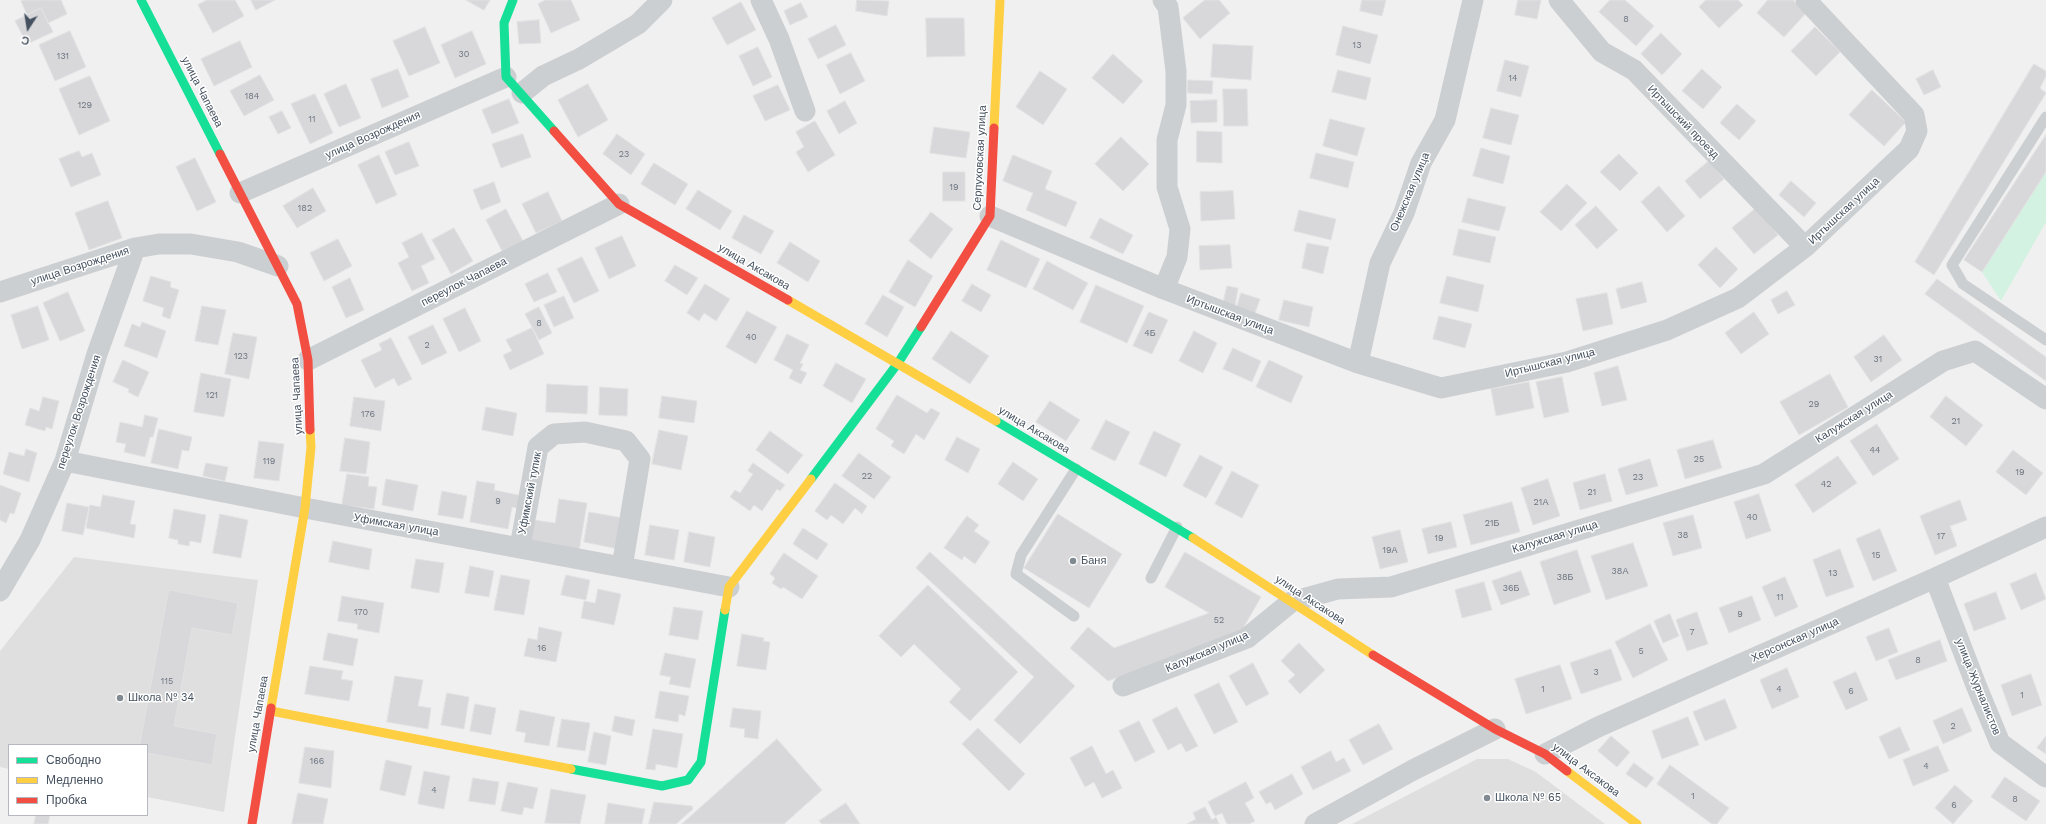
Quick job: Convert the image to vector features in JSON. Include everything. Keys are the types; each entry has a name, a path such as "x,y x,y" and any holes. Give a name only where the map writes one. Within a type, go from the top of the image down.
{"street":[{"path":"506,77 504,23 513,0"},
{"path":"522,93 543,76 579,59 638,24 662,0"},
{"path":"761,0 779,39 805,111"},
{"name":"Серпуховская улица","path":"728,587 898,363 990,216 1000,0"},
{"name":"Онежская улица","path":"1358,363 1380,263 1404,212 1421,163 1445,120 1473,0"},
{"name":"Иртышский проезд","path":"1559,0 1602,52 1634,70 1805,247"},
{"name":"Иртышская улица","path":"990,216 1164,289 1358,363 1441,388 1566,362 1667,330 1738,298 1805,247 1909,149 1917,131 1914,115 1806,0"},
{"name":"улица Чапаева","path":"145,1 296,304 308,360 312,447 305,508 252,824"},
{"path":"1164,289 1177,257 1180,229 1167,187 1167,140 1176,105 1176,71 1169,2"},
{"name":"улица Аксакова","path":"506,77 522,93 619,204 898,363 1076,469 1177,526 1291,602 1495,729 1545,754 1637,824"},
{"name":"улица Возрождения","path":"240,192 506,77"},
{"name":"переулок Чапаева","path":"308,360 619,204"},
{"name":"улица Возрождения","path":"0,292 135,248 159,244 191,244 238,252 278,266"},
{"name":"переулок Возрождения","path":"0,591 30,540 65,461 97,354 135,248"},
{"name":"Калужская улица","path":"1123,686 1248,638 1291,602 1338,589 1391,586 1764,474 1943,361 1975,350 2046,399"},
{"name":"Уфимский тупик","path":"520,548 538,447 554,434 585,432 626,441 640,459 622,567"},
{"name":"Уфимская улица","path":"65,461 305,508 728,587"},
{"name":"Херсонская улица","path":"1545,754 1598,727 1935,578 2046,527"},
{"name":"улица Журналистов","path":"1935,578 2000,743 2046,777"},
{"path":"271,711 662,786 688,780 701,762 728,587"},
{"path":"1315,824 1413,770 1495,729"}],"lane":[{"path":"2046,117 1952,265 1963,284 2046,340"},
{"path":"1074,616 1016,574 1021,555 1076,469"},
{"path":"1151,578 1177,526"}],"shaded area":[{"name":"Школа № 34","path":"74,557 258,580 224,812 148,797 148,744 8,744 8,769 0,767 0,651"},
{"name":"Школа № 65","path":"1477,759 1508,759 1536,772 1605,824 1352,824"}],"green space":[{"path":"2046,172 2046,222 2001,301 1982,272"}],"building":[{"path":"61,0 67,14 48,23 41,8 27,15 21,1"},
{"path":"207,0 235,0 244,16 213,33 198,5"},
{"path":"251,0 275,0 256,10"},
{"path":"466,0 490,0 484,10"},
{"path":"546,0 571,0 580,20 551,33 538,4"},
{"path":"857,0 889,1 887,16 856,11"},
{"path":"1205,0 1219,0 1230,13 1200,39 1183,18"},
{"path":"1362,0 1386,0 1382,16 1360,11"},
{"path":"1518,0 1541,0 1537,19 1515,15"},
{"path":"1610,0 1625,0 1654,26 1636,46 1599,12"},
{"path":"1706,0 1738,0 1743,5 1719,28 1699,7"},
{"path":"1768,0 1793,0 1807,12 1784,37 1757,13"},
{"path":"741,2 756,30 727,45 712,18"},
{"path":"801,3 808,17 790,25 784,11"},
{"path":"41,8 53,32 27,44 15,21"},
{"path":"926,18 964,18 965,56 927,57"},
{"path":"539,20 541,43 519,44 517,22"},
{"path":"836,25 846,45 818,59 808,39"},
{"path":"1343,26 1378,35 1370,64 1336,55"},
{"path":"425,27 440,63 409,76 393,41"},
{"path":"1815,27 1840,52 1816,76 1791,51"},
{"path":"70,31 86,67 55,81 39,45"},
{"path":"472,31 486,64 455,78 441,45"},
{"path":"1661,33 1682,54 1662,75 1641,54"},
{"path":"240,41 252,67 214,86 201,59"},
{"path":"1213,44 1253,46 1251,80 1211,77"},
{"path":"758,47 772,77 753,86 739,56"},
{"path":"851,53 865,81 840,94 826,65"},
{"path":"1113,54 1143,81 1123,104 1092,78"},
{"path":"1505,60 1529,66 1521,97 1497,91"},
{"path":"2034,64 2046,71 2046,76 2040,88 2046,93 1934,275 1915,262"},
{"path":"398,69 409,97 382,108 371,79"},
{"path":"1702,69 1722,87 1703,109 1682,91"},
{"path":"1338,70 1371,78 1366,100 1332,92"},
{"path":"1933,70 1941,87 1924,95 1916,79"},
{"path":"1040,71 1067,89 1043,125 1016,107"},
{"path":"260,75 274,100 244,116 230,91"},
{"path":"90,76 110,121 79,135 59,89"},
{"path":"1188,80 1213,81 1212,94 1188,93"},
{"path":"346,84 361,118 339,127 324,94"},
{"path":"588,84 608,120 578,137 558,100"},
{"path":"778,85 790,110 765,121 753,96"},
{"path":"1223,89 1247,89 1248,126 1224,126"},
{"path":"1872,90 1906,122 1884,146 1849,115"},
{"path":"315,94 333,133 310,144 291,104"},
{"path":"509,99 519,123 492,134 482,110"},
{"path":"1217,100 1217,122 1191,123 1190,101"},
{"path":"845,101 857,123 839,134 827,111"},
{"path":"1737,104 1756,121 1739,140 1720,123"},
{"path":"1491,108 1519,115 1511,145 1483,138"},
{"path":"282,111 291,128 278,134 269,117"},
{"path":"1330,119 1365,128 1357,156 1323,146"},
{"path":"815,121 835,155 808,172 796,152 804,147 796,132"},
{"path":"934,127 970,132 966,158 930,153"},
{"path":"1197,131 1222,132 1222,163 1197,162"},
{"path":"523,134 531,157 501,168 492,144"},
{"path":"617,134 645,154 631,175 603,154"},
{"path":"2046,135 2046,172 1982,272 1964,260"},
{"path":"1121,137 1149,164 1123,191 1095,164"},
{"path":"409,142 419,166 395,175 385,152"},
{"path":"1481,148 1510,156 1503,184 1473,176"},
{"path":"79,151 82,157 92,153 101,175 71,187 59,159"},
{"path":"1316,153 1354,162 1348,188 1310,178"},
{"path":"1619,154 1638,173 1620,191 1600,172"},
{"path":"379,155 397,195 376,204 358,165"},
{"path":"1013,155 1052,171 1045,189 1077,202 1066,227 1026,210 1033,193 1003,181"},
{"path":"195,158 216,202 197,211 176,167"},
{"path":"1709,161 1724,179 1700,199 1685,181"},
{"path":"654,163 688,184 675,205 641,184"},
{"path":"943,172 965,172 965,201 943,201"},
{"path":"1791,181 1816,203 1804,217 1779,195"},
{"path":"494,182 501,202 481,210 473,190"},
{"path":"1567,184 1587,203 1561,231 1540,212"},
{"path":"1659,186 1685,216 1667,232 1641,202"},
{"path":"313,188 326,211 297,228 283,206"},
{"path":"698,190 732,211 720,230 686,209"},
{"path":"1233,191 1235,219 1201,221 1200,192"},
{"path":"548,192 562,221 536,233 522,204"},
{"path":"1468,198 1506,207 1499,231 1462,222"},
{"path":"108,201 122,238 89,250 75,213"},
{"path":"1596,206 1618,230 1597,249 1575,225"},
{"path":"1756,208 1778,235 1754,254 1732,228"},
{"path":"506,209 523,241 502,251 486,220"},
{"path":"1299,210 1336,219 1331,240 1294,231"},
{"path":"931,212 953,229 931,259 909,241"},
{"path":"744,215 774,231 761,254 732,238"},
{"path":"1100,218 1133,235 1123,254 1090,238"},
{"path":"454,228 473,261 451,274 432,240"},
{"path":"1459,229 1496,237 1490,263 1453,255"},
{"path":"422,233 435,259 421,266 429,283 412,291 398,263 409,257 402,243"},
{"path":"622,236 636,266 609,279 595,248"},
{"path":"338,239 352,266 324,281 310,253"},
{"path":"1001,240 1040,259 1026,288 987,270"},
{"path":"790,242 820,261 808,282 777,263"},
{"path":"1307,243 1329,247 1323,274 1302,268"},
{"path":"1230,245 1232,268 1200,270 1199,246"},
{"path":"1716,247 1738,269 1720,288 1698,265"},
{"path":"582,257 599,291 574,303 557,269"},
{"path":"908,260 933,276 915,307 889,292"},
{"path":"1047,261 1088,283 1073,310 1033,289"},
{"path":"675,265 698,278 687,295 665,281"},
{"path":"548,273 557,292 534,302 525,284"},
{"path":"151,276 171,282 170,287 179,290 170,319 162,316 164,308 143,301"},
{"path":"1447,276 1484,285 1478,312 1440,303"},
{"path":"350,278 364,310 346,318 332,287"},
{"path":"1937,279 2046,357 2046,381 1925,294"},
{"path":"1642,282 1647,302 1621,309 1616,289"},
{"path":"705,284 730,299 716,321 704,313 699,321 687,313"},
{"path":"972,284 991,295 981,312 962,301"},
{"path":"1096,285 1144,306 1127,343 1080,322"},
{"path":"1227,286 1238,288 1235,306 1223,304"},
{"path":"1787,291 1795,305 1778,314 1771,300"},
{"path":"68,292 85,331 60,341 43,303"},
{"path":"1241,293 1260,299 1254,316 1236,310"},
{"path":"1607,293 1613,324 1583,331 1576,299"},
{"path":"883,295 904,307 887,337 865,324"},
{"path":"564,296 574,318 554,327 544,305"},
{"path":"1284,300 1313,307 1309,327 1279,320"},
{"path":"38,306 49,340 22,349 11,315"},
{"path":"202,306 226,310 218,345 195,341"},
{"path":"539,307 552,333 539,340 525,314"},
{"path":"465,308 481,341 459,352 443,319"},
{"path":"747,311 777,327 756,364 726,347"},
{"path":"1149,312 1168,320 1152,354 1133,346"},
{"path":"1754,312 1769,334 1741,354 1725,333"},
{"path":"1439,316 1472,324 1465,348 1433,339"},
{"path":"142,322 166,331 157,358 124,346 132,324 140,327"},
{"path":"433,325 447,353 422,365 408,337"},
{"path":"532,328 544,354 510,370 503,355 512,351 506,340"},
{"path":"951,331 989,356 970,384 932,359"},
{"path":"1194,331 1217,343 1203,373 1179,361"},
{"path":"233,333 257,337 249,379 225,374"},
{"path":"787,334 809,345 800,363 803,364 800,370 807,373 801,384 789,378 793,370 774,360"},
{"path":"1884,335 1902,360 1871,382 1854,357"},
{"path":"391,338 412,379 398,386 394,378 375,388 361,360 382,350 379,344"},
{"path":"1233,348 1261,361 1252,382 1223,369"},
{"path":"123,360 149,372 138,397 128,392 129,389 113,382"},
{"path":"1269,360 1303,376 1291,403 1256,387"},
{"path":"836,363 866,379 852,403 823,386"},
{"path":"1618,366 1627,400 1602,406 1594,373"},
{"path":"201,373 231,379 224,417 194,412"},
{"path":"1830,374 1848,407 1799,435 1780,402"},
{"path":"1562,377 1569,412 1544,418 1536,382"},
{"path":"1529,382 1534,408 1496,416 1491,389"},
{"path":"547,384 588,386 587,414 546,412"},
{"path":"600,387 628,389 627,416 599,415"},
{"path":"897,395 927,413 931,408 940,413 924,440 916,434 904,454 891,446 894,441 876,429"},
{"path":"662,396 697,401 694,423 659,418"},
{"path":"1946,396 1983,425 1966,446 1930,417"},
{"path":"43,397 59,401 52,429 46,427 45,431 25,425 30,408 39,411"},
{"path":"354,397 385,401 381,431 350,426"},
{"path":"1050,401 1080,420 1066,441 1036,422"},
{"path":"486,407 517,413 513,436 482,430"},
{"path":"145,415 158,418 153,437 150,437 145,457 124,452 126,444 116,442 120,422 142,427"},
{"path":"1106,420 1130,432 1115,461 1091,449"},
{"path":"1877,424 1899,459 1873,476 1850,441"},
{"path":"159,429 192,437 189,451 182,450 178,469 151,463"},
{"path":"659,430 688,436 681,470 652,464"},
{"path":"770,431 803,455 788,474 756,450"},
{"path":"1154,431 1181,444 1166,477 1139,464"},
{"path":"957,437 980,449 968,473 945,460"},
{"path":"345,438 370,442 366,474 340,471"},
{"path":"1713,440 1722,468 1685,479 1677,450"},
{"path":"259,441 284,444 279,481 254,478"},
{"path":"26,449 37,453 29,482 3,474 9,452 24,456"},
{"path":"2013,450 2043,473 2026,495 1996,472"},
{"path":"859,453 891,477 874,499 842,476"},
{"path":"1200,455 1223,467 1206,498 1183,486"},
{"path":"1838,456 1857,483 1813,513 1795,485"},
{"path":"1650,459 1658,486 1626,495 1618,469"},
{"path":"1013,462 1038,479 1023,501 998,484"},
{"path":"206,463 228,467 225,481 203,476"},
{"path":"753,463 785,485 780,491 777,489 762,511 754,505 750,511 730,497 735,490 740,493 753,474 748,471"},
{"path":"1232,471 1259,485 1242,518 1215,504"},
{"path":"347,474 369,477 368,486 377,487 374,509 342,505"},
{"path":"1605,474 1612,501 1580,510 1573,483"},
{"path":"386,479 418,485 413,511 382,505"},
{"path":"1548,479 1560,516 1533,525 1521,488"},
{"path":"477,481 495,484 494,490 523,496 521,509 512,507 508,529 470,522"},
{"path":"835,483 867,506 862,514 855,508 843,524 831,515 827,520 815,511"},
{"path":"0,485 21,493 14,514 10,513 6,523 0,520"},
{"path":"442,491 467,496 463,519 438,515"},
{"path":"1759,494 1771,531 1746,539 1734,502"},
{"path":"103,495 135,501 130,524 136,525 134,538 86,528 90,505 100,507"},
{"path":"559,499 587,503 579,551 530,544 534,520 555,523"},
{"path":"1960,500 1967,520 1950,526 1957,546 1935,555 1920,516"},
{"path":"1512,502 1520,532 1471,545 1463,515"},
{"path":"67,503 89,507 83,535 62,531"},
{"path":"174,509 206,515 201,543 190,541 189,546 178,544 178,540 169,538"},
{"path":"589,512 623,518 618,549 584,542"},
{"path":"220,514 248,520 241,558 213,553"},
{"name":"Баня","path":"1058,514 1122,554 1089,608 1024,568"},
{"path":"1693,515 1702,548 1673,556 1663,523"},
{"path":"967,516 979,525 974,531 990,542 975,564 964,556 962,560 944,548"},
{"path":"1451,522 1457,547 1428,554 1422,529"},
{"path":"650,525 679,530 674,560 645,555"},
{"path":"803,528 828,544 817,560 793,544"},
{"path":"1880,529 1897,571 1873,581 1856,539"},
{"path":"1400,530 1408,562 1380,569 1372,537"},
{"path":"689,532 715,537 710,567 684,562"},
{"path":"333,541 372,549 369,570 329,562"},
{"path":"1633,543 1648,586 1606,600 1591,556"},
{"path":"1840,549 1854,587 1826,597 1813,560"},
{"path":"1577,550 1591,592 1554,605 1540,562"},
{"path":"930,552 1075,686 1020,744 994,720 1034,677 916,568"},
{"path":"1185,552 1261,597 1241,632 1108,681 1070,648 1088,627 1114,648 1209,613 1165,587"},
{"path":"784,553 818,576 802,599 783,587 781,589 772,583 775,578 770,574"},
{"path":"416,559 444,563 439,593 411,588"},
{"path":"470,566 494,571 489,597 465,593"},
{"path":"1521,571 1530,595 1501,605 1492,581"},
{"path":"2036,573 2046,599 2021,610 2010,584"},
{"path":"501,575 530,580 524,615 494,610"},
{"path":"566,575 590,580 586,600 561,595"},
{"path":"1785,577 1798,607 1775,617 1762,587"},
{"path":"1484,582 1492,610 1462,618 1455,590"},
{"path":"928,585 1018,672 970,721 949,702 961,689 914,644 901,657 879,636"},
{"path":"598,589 621,594 614,625 581,618 584,601 595,603"},
{"path":"169,590 238,603 232,635 192,628 174,726 217,734 212,765 148,753 148,744 140,744"},
{"path":"1996,592 2006,619 1974,631 1964,604"},
{"path":"342,596 384,603 379,633 357,629 358,624 338,621"},
{"path":"1752,596 1761,620 1729,633 1719,608"},
{"path":"674,607 703,611 698,640 669,635"},
{"path":"1697,612 1708,644 1687,651 1676,620"},
{"path":"1670,614 1679,636 1663,643 1654,621"},
{"path":"1650,624 1668,660 1633,678 1615,642"},
{"path":"539,627 562,632 556,662 524,656 528,638 537,640"},
{"path":"1889,628 1898,652 1876,661 1866,637"},
{"path":"328,633 358,639 353,666 323,660"},
{"path":"742,634 764,638 763,641 770,642 766,670 737,666"},
{"path":"1940,640 1947,661 1896,680 1888,660"},
{"path":"1299,643 1325,670 1300,694 1288,681 1295,675 1281,661"},
{"path":"1611,649 1622,680 1581,694 1570,663"},
{"path":"665,653 696,659 690,688 669,684 671,677 660,675"},
{"path":"1253,663 1269,694 1246,706 1229,676"},
{"path":"1560,665 1572,699 1526,714 1515,679"},
{"path":"310,666 343,671 341,679 353,681 349,701 305,694"},
{"path":"1787,668 1799,697 1772,709 1760,680"},
{"path":"1856,672 1868,700 1846,710 1833,682"},
{"path":"2031,674 2042,705 2012,716 2001,685"},
{"path":"395,676 423,680 418,706 431,708 428,729 387,722"},
{"path":"1219,683 1238,722 1214,734 1194,695"},
{"path":"660,691 689,696 685,716 679,714 678,722 655,718"},
{"path":"447,693 469,697 464,729 441,725"},
{"path":"1725,699 1737,728 1705,741 1693,712"},
{"path":"475,704 496,708 491,735 470,731"},
{"path":"1177,707 1198,746 1186,752 1181,743 1168,750 1152,720"},
{"path":"733,708 761,711 758,739 744,737 745,729 730,727"},
{"path":"1962,708 1972,731 1943,744 1933,721"},
{"path":"520,710 555,717 549,746 524,742 526,733 516,731"},
{"path":"615,716 635,720 632,736 612,731"},
{"path":"1688,717 1699,745 1662,759 1652,731"},
{"path":"562,719 590,723 585,751 557,747"},
{"path":"1139,721 1155,752 1135,762 1119,731"},
{"path":"1379,724 1393,749 1363,765 1349,740"},
{"path":"1900,727 1910,750 1889,759 1879,737"},
{"path":"978,728 1025,774 1009,791 962,744"},
{"path":"653,729 683,734 677,768 656,764 655,770 646,769"},
{"path":"594,732 611,736 606,765 588,762"},
{"path":"1611,736 1630,752 1617,767 1598,751"},
{"path":"2046,736 2046,754 2037,748"},
{"path":"777,739 822,790 784,824 682,824"},
{"path":"1092,746 1106,774 1113,770 1122,788 1102,798 1094,782 1085,787 1070,758"},
{"path":"1938,746 1949,771 1913,786 1903,760"},
{"path":"305,747 334,751 331,788 299,783"},
{"path":"1331,751 1336,762 1344,758 1351,771 1313,790 1301,767"},
{"path":"386,760 412,766 405,796 380,790"},
{"path":"1634,763 1654,778 1646,788 1626,774"},
{"path":"1670,765 1729,808 1717,824 1712,824 1657,784"},
{"path":"424,771 450,776 444,809 418,804"},
{"path":"1292,774 1303,794 1275,810 1271,802 1266,804 1259,792"},
{"path":"2005,777 2040,801 2026,821 1991,797"},
{"path":"473,778 499,782 495,805 469,801"},
{"path":"508,782 538,788 533,809 524,807 522,815 501,811"},
{"path":"1246,782 1254,798 1245,803 1255,821 1249,824 1227,824 1222,813 1215,816 1208,802"},
{"path":"1955,785 1973,801 1953,824 1935,808"},
{"path":"551,789 586,795 580,824 545,823"},
{"path":"298,793 328,799 323,824 292,824"},
{"path":"654,802 692,806 693,809 676,824 649,824"},
{"path":"608,803 645,809 642,824 605,824"},
{"path":"846,803 860,824 822,824 819,821"},
{"path":"1205,807 1212,820 1216,817 1219,824 1187,824 1196,819 1193,813"},
{"path":"36,816 50,816 48,824 34,824"}],"traffic: fast":[{"path":"141,0 220,154"},
{"path":"513,0 504,23 506,77 554,131"},
{"path":"811,479 898,363 921,327"},
{"path":"996,421 1193,538"},
{"path":"571,769 662,786 688,780 701,762 725,610"}],"traffic: slow":[{"path":"994,128 1000,0"},
{"path":"788,300 996,421"},
{"path":"271,708 305,508 311,447 310,430"},
{"path":"725,610 729,587 811,479"},
{"path":"1193,538 1373,655"},
{"path":"271,711 571,769"},
{"path":"1567,771 1637,824"}],"traffic: jam":[{"path":"921,327 990,216 994,128"},
{"path":"554,131 619,204 788,300"},
{"path":"220,154 297,304 308,360 310,430"},
{"path":"1373,655 1495,729 1545,754 1567,771"},
{"path":"252,824 271,708"}],"place":[{"name":"Баня","path":"1073,561"},
{"name":"Школа № 34","path":"120,698"},
{"name":"Школа № 65","path":"1487,798"}]}
